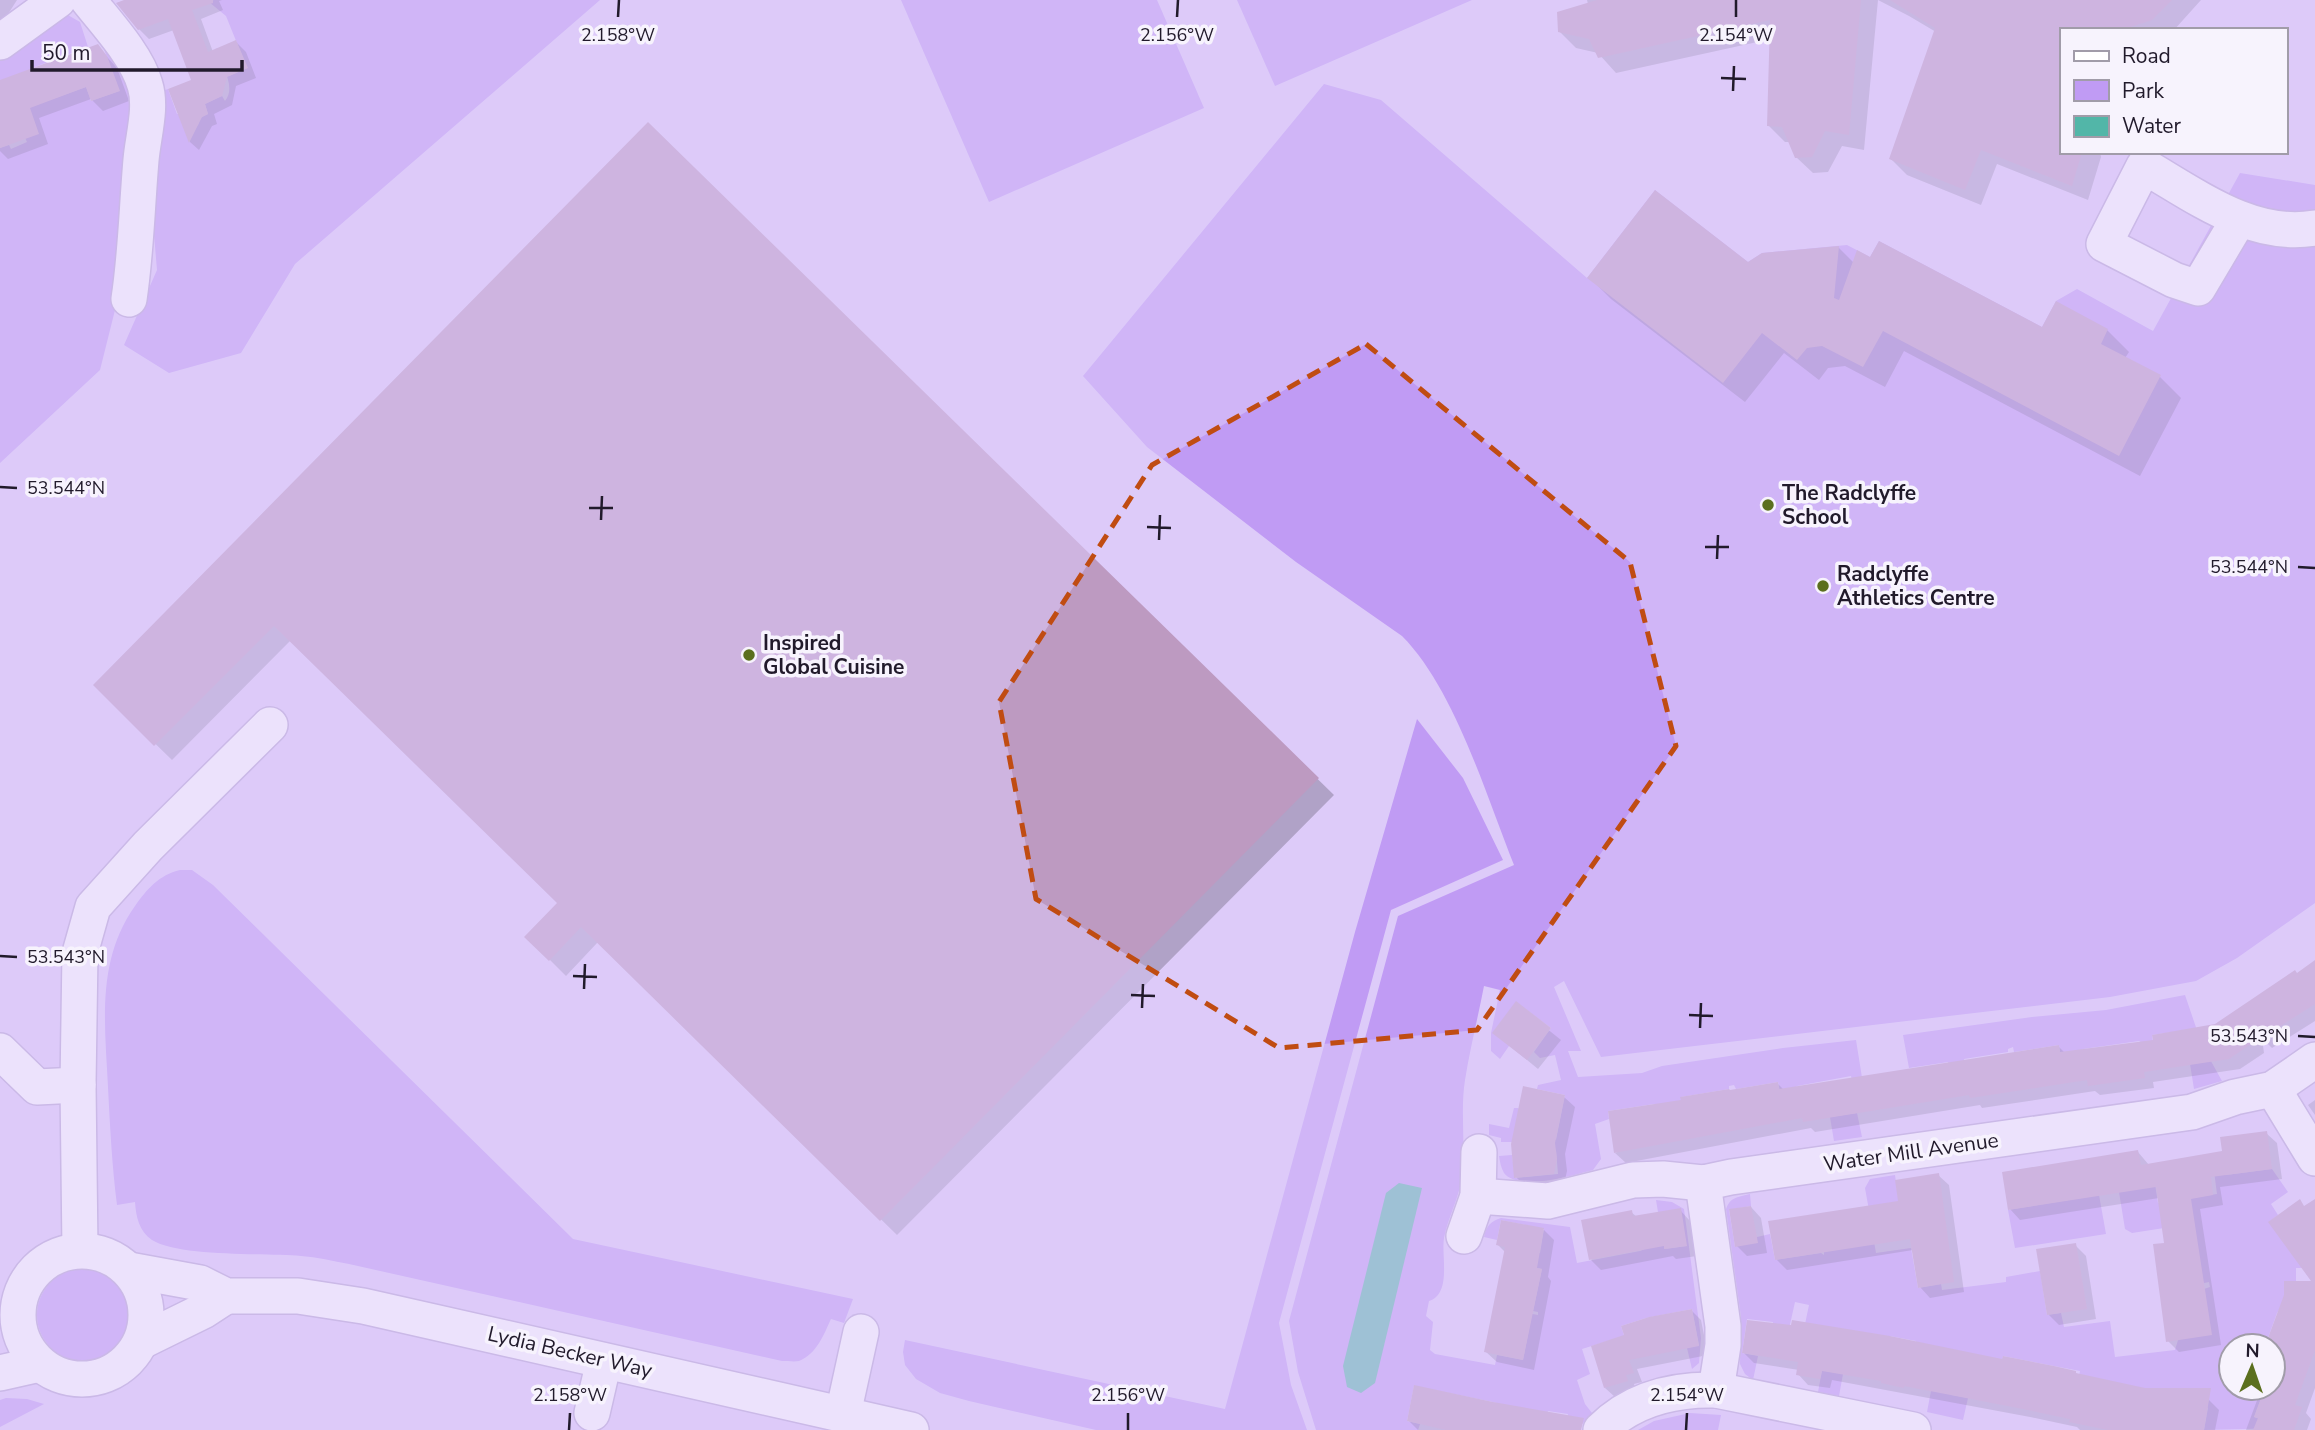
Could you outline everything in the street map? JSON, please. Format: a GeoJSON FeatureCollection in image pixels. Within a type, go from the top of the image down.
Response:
{"type":"FeatureCollection","features":[{"type":"Feature","properties":{"kind":"street"},"geometry":{"type":"LineString","coordinates":[[0,41],[58,0]]}},
{"type":"Feature","properties":{"kind":"street"},"geometry":{"type":"LineString","coordinates":[[89,0],[131,57],[142,76],[148,99],[129,299]]}},
{"type":"Feature","properties":{"kind":"street"},"geometry":{"type":"LineString","coordinates":[[2228,213],[2198,288],[2174,280],[2104,243],[2144,166],[2228,213],[2282,230],[2315,228]]}},
{"type":"Feature","properties":{"kind":"street"},"geometry":{"type":"LineString","coordinates":[[80,1250],[80,953],[93,907],[148,846],[270,725]]}},
{"type":"Feature","properties":{"kind":"street"},"geometry":{"type":"LineString","coordinates":[[0,1051],[37,1087],[78,1085]]}},
{"type":"Feature","properties":{"kind":"street","name":"Water Mill Avenue"},"geometry":{"type":"LineString","coordinates":[[1478,1196],[1548,1201],[1647,1178],[1703,1183],[1728,1177],[2192,1112],[2235,1097],[2273,1089],[2315,1060]]}},
{"type":"Feature","properties":{"kind":"street"},"geometry":{"type":"LineString","coordinates":[[2273,1089],[2315,1158]]}},
{"type":"Feature","properties":{"kind":"street"},"geometry":{"type":"LineString","coordinates":[[1464,1236],[1478,1196],[1479,1152]]}},
{"type":"Feature","properties":{"kind":"street"},"geometry":{"type":"LineString","coordinates":[[1703,1183],[1723,1326],[1716,1390]]}},
{"type":"Feature","properties":{"kind":"street"},"geometry":{"type":"LineString","coordinates":[[80,1250],[98,1252],[115,1259],[129,1270],[140,1286],[146,1303],[147,1323],[142,1341],[126,1363],[98,1378],[82,1380],[66,1377],[40,1364],[28,1350],[20,1334],[18,1316],[10,1307],[43,1264],[60,1254],[80,1250]]}},
{"type":"Feature","properties":{"kind":"street","name":"Lydia Becker Way"},"geometry":{"type":"LineString","coordinates":[[129,1270],[200,1283],[226,1296],[298,1296],[363,1306],[911,1430]]}},
{"type":"Feature","properties":{"kind":"street"},"geometry":{"type":"LineString","coordinates":[[142,1341],[203,1311],[226,1296]]}},
{"type":"Feature","properties":{"kind":"street"},"geometry":{"type":"LineString","coordinates":[[843,1414],[861,1332]]}},
{"type":"Feature","properties":{"kind":"street"},"geometry":{"type":"LineString","coordinates":[[592,1413],[604,1361]]}},
{"type":"Feature","properties":{"kind":"street"},"geometry":{"type":"LineString","coordinates":[[0,1373],[40,1364]]}},
{"type":"Feature","properties":{"kind":"street"},"geometry":{"type":"LineString","coordinates":[[1601,1430],[1620,1413],[1651,1398],[1698,1389],[1716,1390],[1913,1430]]}},
{"type":"Feature","properties":{"kind":"highlighted area"},"geometry":{"type":"Polygon","coordinates":[[[1366,344],[1630,562],[1676,746],[1477,1030],[1279,1048],[1036,899],[999,702],[1152,465],[1366,344]]]}},
{"type":"Feature","properties":{"kind":"green space"},"geometry":{"type":"Polygon","coordinates":[[[600,0],[295,264],[241,353],[169,373],[124,345],[157,270],[149,175],[159,92],[168,89],[177,114],[188,129],[198,125],[200,118],[208,114],[205,104],[222,96],[225,101],[228,95],[229,82],[215,49],[218,48],[229,76],[247,68],[226,16],[209,2],[600,0]]]}},
{"type":"Feature","properties":{"kind":"green space"},"geometry":{"type":"Polygon","coordinates":[[[901,0],[1157,0],[1204,108],[989,202],[901,0]]]}},
{"type":"Feature","properties":{"kind":"green space"},"geometry":{"type":"Polygon","coordinates":[[[1237,0],[1472,0],[1275,86],[1237,0]]]}},
{"type":"Feature","properties":{"kind":"green space"},"geometry":{"type":"Polygon","coordinates":[[[66,14],[80,22],[88,47],[32,68],[44,102],[86,87],[91,101],[119,91],[104,49],[116,53],[137,87],[121,286],[100,370],[0,463],[0,148],[9,145],[11,149],[27,142],[0,80],[0,53],[66,14]]]}},
{"type":"Feature","properties":{"kind":"green space","name":"Radclyffe Athletics Centre"},"geometry":{"type":"Polygon","coordinates":[[[1324,84],[1381,100],[1587,278],[1655,190],[1748,262],[1762,253],[1847,245],[1870,257],[1879,241],[2042,327],[2056,301],[2077,289],[2153,331],[2240,173],[2315,185],[2315,903],[2237,958],[2196,981],[2110,997],[1601,1057],[1564,981],[1554,987],[1581,1051],[1568,1051],[1578,1077],[1642,1073],[1662,1066],[1856,1040],[1864,1090],[1854,1091],[1851,1076],[1797,1086],[1782,1101],[1778,1082],[1736,1089],[1734,1085],[1729,1086],[1729,1089],[1681,1097],[1683,1114],[1654,1104],[1608,1111],[1609,1119],[1595,1124],[1601,1159],[1593,1170],[1533,1182],[1511,1179],[1504,1173],[1499,1156],[1512,1155],[1515,1178],[1558,1174],[1556,1150],[1543,1142],[1501,1142],[1501,1138],[1489,1135],[1489,1124],[1509,1128],[1514,1108],[1518,1108],[1556,1140],[1565,1095],[1537,1089],[1538,1085],[1561,1080],[1555,1055],[1540,1058],[1534,1052],[1551,1028],[1516,1002],[1509,1046],[1500,1059],[1491,1051],[1491,1033],[1500,990],[1484,986],[1465,1080],[1461,1184],[1444,1238],[1441,1291],[1429,1301],[1426,1316],[1433,1322],[1430,1350],[1435,1354],[1495,1365],[1497,1355],[1523,1360],[1532,1314],[1538,1315],[1538,1312],[1533,1311],[1542,1269],[1523,1265],[1526,1251],[1540,1253],[1544,1229],[1501,1220],[1497,1240],[1484,1237],[1494,1221],[1501,1218],[1570,1227],[1577,1263],[1640,1251],[1663,1241],[1665,1249],[1687,1246],[1658,1212],[1656,1200],[1672,1202],[1684,1209],[1701,1338],[1699,1363],[1692,1369],[1687,1348],[1699,1345],[1692,1309],[1621,1326],[1630,1354],[1621,1337],[1582,1349],[1590,1374],[1577,1380],[1585,1404],[1592,1413],[1577,1430],[1565,1430],[1568,1414],[1548,1411],[1545,1421],[1493,1402],[1414,1386],[1407,1421],[1420,1424],[1418,1430],[1316,1430],[1298,1372],[1289,1321],[1398,916],[1514,865],[1453,713],[1421,658],[1402,636],[1296,562],[1147,447],[1083,376],[1324,84]]]}},
{"type":"Feature","properties":{"kind":"green space"},"geometry":{"type":"Polygon","coordinates":[[[1417,719],[1463,778],[1503,860],[1391,910],[1279,1323],[1291,1385],[1307,1430],[1096,1430],[940,1393],[916,1379],[905,1365],[905,1340],[1225,1409],[1355,932],[1417,719]]]}},
{"type":"Feature","properties":{"kind":"green space"},"geometry":{"type":"Polygon","coordinates":[[[180,870],[192,870],[213,885],[573,1239],[853,1299],[844,1323],[831,1319],[811,1354],[799,1361],[782,1361],[325,1259],[202,1252],[152,1240],[139,1223],[135,1202],[117,1205],[111,1146],[106,993],[114,949],[135,906],[154,884],[166,875],[180,870]]]}},
{"type":"Feature","properties":{"kind":"green space"},"geometry":{"type":"Polygon","coordinates":[[[2185,995],[2202,1045],[2222,1081],[2194,1089],[2190,1064],[2173,1032],[2152,1035],[2154,1049],[2139,1041],[2083,1049],[2062,1064],[2059,1045],[2014,1052],[2013,1047],[2008,1049],[2008,1052],[1964,1059],[1966,1071],[1950,1073],[1948,1062],[1909,1068],[1903,1035],[2106,1010],[2185,995]]]}},
{"type":"Feature","properties":{"kind":"green space"},"geometry":{"type":"Polygon","coordinates":[[[1857,1113],[1862,1137],[1834,1141],[1830,1117],[1857,1113]]]}},
{"type":"Feature","properties":{"kind":"green space"},"geometry":{"type":"Polygon","coordinates":[[[2272,1169],[2288,1192],[2271,1204],[2278,1215],[2269,1222],[2315,1268],[2296,1268],[2296,1281],[2284,1281],[2284,1302],[2270,1332],[2217,1332],[2217,1402],[2260,1402],[2254,1417],[2283,1428],[2204,1430],[2208,1408],[2078,1381],[2080,1371],[2003,1356],[2001,1365],[1952,1395],[1968,1398],[1963,1420],[1927,1412],[1931,1391],[1915,1352],[1916,1341],[1890,1336],[1843,1374],[1839,1396],[1818,1392],[1828,1339],[1804,1329],[1809,1305],[1795,1302],[1789,1329],[1772,1331],[1773,1322],[1747,1319],[1742,1353],[1758,1356],[1753,1380],[1745,1374],[1740,1364],[1741,1317],[1726,1209],[1732,1200],[1738,1197],[1750,1194],[1751,1206],[1729,1210],[1735,1247],[1770,1234],[1775,1260],[1821,1253],[1824,1255],[1824,1252],[1870,1216],[1865,1188],[1870,1179],[1895,1175],[1902,1225],[1872,1230],[1876,1253],[1911,1248],[1918,1288],[1941,1284],[1942,1290],[2006,1282],[2006,1277],[2040,1271],[2047,1315],[2061,1313],[2064,1327],[2110,1321],[2115,1357],[2175,1350],[2204,1289],[2210,1287],[2209,1282],[2204,1283],[2164,1228],[2132,1233],[2125,1229],[2119,1192],[2154,1178],[2158,1203],[2217,1194],[2214,1171],[2226,1175],[2272,1169]]]}},
{"type":"Feature","properties":{"kind":"green space"},"geometry":{"type":"Polygon","coordinates":[[[2099,1195],[2106,1234],[2015,1248],[2008,1210],[2099,1195]]]}},
{"type":"Feature","properties":{"kind":"green space"},"geometry":{"type":"Polygon","coordinates":[[[83,1269],[100,1273],[115,1283],[125,1298],[129,1315],[125,1332],[115,1347],[100,1357],[83,1361],[66,1357],[51,1347],[41,1332],[37,1315],[41,1298],[51,1283],[66,1273],[83,1269]]]}},
{"type":"Feature","properties":{"kind":"green space"},"geometry":{"type":"Polygon","coordinates":[[[27,1399],[44,1404],[0,1427],[0,1400],[27,1399]]]}},
{"type":"Feature","properties":{"kind":"green space"},"geometry":{"type":"Polygon","coordinates":[[[1690,1413],[1721,1415],[1718,1430],[1638,1430],[1654,1421],[1690,1413]]]}},
{"type":"Feature","properties":{"kind":"water"},"geometry":{"type":"Polygon","coordinates":[[[1399,1183],[1422,1188],[1375,1383],[1361,1393],[1347,1387],[1343,1366],[1386,1193],[1399,1183]]]}},
{"type":"Feature","properties":{"kind":"building"},"geometry":{"type":"Polygon","coordinates":[[[124,0],[213,0],[213,3],[192,10],[208,52],[236,40],[248,68],[227,77],[222,96],[205,104],[208,114],[202,117],[189,143],[168,89],[191,80],[168,19],[138,30],[116,3],[124,0]]]}},
{"type":"Feature","properties":{"kind":"building"},"geometry":{"type":"Polygon","coordinates":[[[1597,0],[1861,0],[1849,135],[1825,131],[1812,157],[1795,158],[1782,127],[1767,126],[1770,20],[1598,58],[1589,39],[1558,32],[1557,12],[1597,0]]]}},
{"type":"Feature","properties":{"kind":"building"},"geometry":{"type":"Polygon","coordinates":[[[1890,0],[2172,0],[2152,20],[2127,28],[2060,28],[2060,154],[2081,154],[2072,186],[1981,150],[1965,190],[1889,159],[1935,28],[1890,0]]]}},
{"type":"Feature","properties":{"kind":"building"},"geometry":{"type":"Polygon","coordinates":[[[98,44],[107,56],[120,91],[91,101],[86,87],[30,108],[39,134],[0,148],[0,80],[98,44]]]}},
{"type":"Feature","properties":{"kind":"building","name":"Inspired Global Cuisine"},"geometry":{"type":"Polygon","coordinates":[[[648,122],[1319,778],[880,1221],[581,927],[549,961],[524,937],[557,903],[274,626],[154,746],[93,685],[648,122]]]}},
{"type":"Feature","properties":{"kind":"building"},"geometry":{"type":"Polygon","coordinates":[[[1655,190],[1748,262],[1762,253],[1839,246],[1834,298],[1839,300],[1857,250],[1870,257],[1879,241],[2042,327],[2056,301],[2108,329],[2101,344],[2161,375],[2119,456],[1883,331],[1863,367],[1822,346],[1807,348],[1797,360],[1762,333],[1723,383],[1587,278],[1655,190]]]}},
{"type":"Feature","properties":{"kind":"building"},"geometry":{"type":"Polygon","coordinates":[[[2315,960],[2315,1004],[2260,1039],[2252,1027],[2254,1042],[2229,1059],[2144,1072],[2145,1078],[2088,1086],[2087,1080],[1970,1098],[1969,1095],[1803,1122],[1802,1118],[1614,1153],[1608,1111],[1681,1100],[1680,1097],[1729,1089],[1778,1082],[1779,1089],[2059,1045],[2060,1052],[2153,1040],[2152,1035],[2215,1024],[2295,970],[2297,973],[2315,960]]]}},
{"type":"Feature","properties":{"kind":"building"},"geometry":{"type":"Polygon","coordinates":[[[1516,1001],[1551,1028],[1527,1060],[1492,1033],[1516,1001]]]}},
{"type":"Feature","properties":{"kind":"building"},"geometry":{"type":"Polygon","coordinates":[[[1523,1086],[1565,1095],[1555,1143],[1557,1159],[1554,1174],[1514,1178],[1511,1144],[1523,1086]]]}},
{"type":"Feature","properties":{"kind":"building"},"geometry":{"type":"Polygon","coordinates":[[[2267,1131],[2272,1169],[2211,1177],[2213,1195],[2191,1199],[2212,1335],[2166,1342],[2153,1244],[2164,1243],[2156,1187],[2008,1210],[2002,1172],[2138,1150],[2141,1165],[2222,1151],[2220,1137],[2267,1131]]]}},
{"type":"Feature","properties":{"kind":"building"},"geometry":{"type":"Polygon","coordinates":[[[1939,1173],[1954,1282],[1918,1288],[1910,1239],[1775,1260],[1768,1221],[1898,1201],[1895,1180],[1939,1173]]]}},
{"type":"Feature","properties":{"kind":"building"},"geometry":{"type":"Polygon","coordinates":[[[2300,1199],[2304,1206],[2315,1199],[2315,1350],[2295,1405],[2302,1407],[2294,1430],[2253,1430],[2258,1418],[2254,1417],[2260,1402],[2287,1402],[2287,1332],[2270,1332],[2284,1295],[2284,1281],[2311,1281],[2268,1222],[2300,1199]]]}},
{"type":"Feature","properties":{"kind":"building"},"geometry":{"type":"Polygon","coordinates":[[[1751,1206],[1758,1243],[1735,1247],[1729,1209],[1751,1206]]]}},
{"type":"Feature","properties":{"kind":"building"},"geometry":{"type":"Polygon","coordinates":[[[1681,1208],[1687,1246],[1664,1249],[1664,1246],[1589,1260],[1581,1220],[1632,1210],[1633,1216],[1681,1208]]]}},
{"type":"Feature","properties":{"kind":"building"},"geometry":{"type":"Polygon","coordinates":[[[1501,1220],[1544,1228],[1537,1268],[1542,1269],[1523,1360],[1484,1352],[1505,1247],[1496,1245],[1501,1220]]]}},
{"type":"Feature","properties":{"kind":"building"},"geometry":{"type":"Polygon","coordinates":[[[2076,1243],[2087,1309],[2047,1315],[2036,1249],[2076,1243]]]}},
{"type":"Feature","properties":{"kind":"building"},"geometry":{"type":"Polygon","coordinates":[[[1692,1309],[1699,1346],[1629,1360],[1634,1373],[1626,1375],[1628,1381],[1604,1388],[1591,1346],[1624,1335],[1621,1326],[1649,1317],[1692,1309]]]}},
{"type":"Feature","properties":{"kind":"building"},"geometry":{"type":"Polygon","coordinates":[[[1747,1320],[1791,1325],[1792,1320],[1890,1336],[2002,1359],[2003,1356],[2054,1366],[2145,1388],[2211,1388],[2204,1430],[2108,1430],[2069,1422],[2070,1419],[1904,1388],[1881,1381],[1822,1371],[1820,1379],[1796,1375],[1798,1362],[1742,1353],[1747,1320]]]}},
{"type":"Feature","properties":{"kind":"building"},"geometry":{"type":"Polygon","coordinates":[[[1414,1385],[1584,1418],[1581,1430],[1446,1430],[1407,1421],[1414,1385]]]}},
{"type":"Feature","properties":{"kind":"place","name":"The Radclyffe School"},"geometry":{"type":"Point","coordinates":[1768,505]}},
{"type":"Feature","properties":{"kind":"place","name":"Radclyffe Athletics Centre"},"geometry":{"type":"Point","coordinates":[1823,586]}},
{"type":"Feature","properties":{"kind":"place","name":"Inspired Global Cuisine"},"geometry":{"type":"Point","coordinates":[749,655]}}]}
